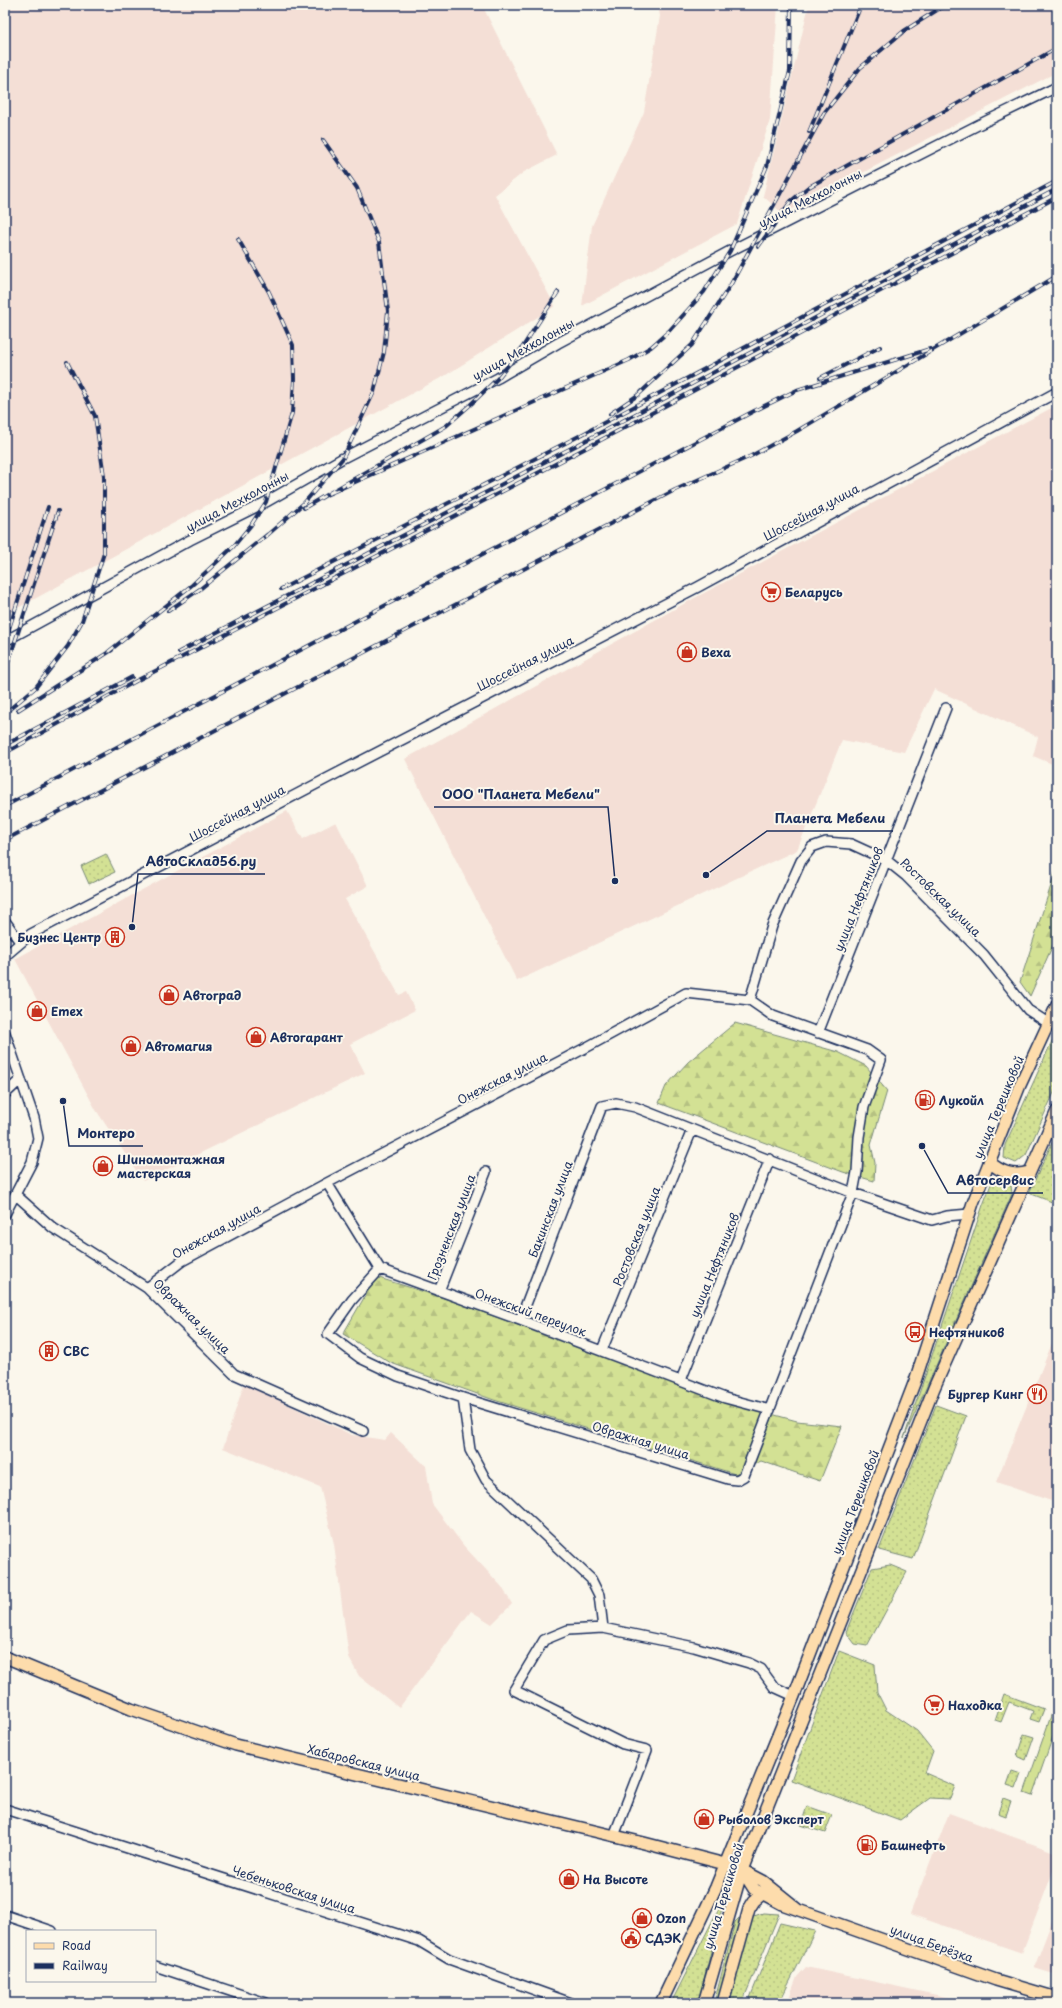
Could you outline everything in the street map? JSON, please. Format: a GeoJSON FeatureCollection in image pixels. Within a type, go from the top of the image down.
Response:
{"type":"FeatureCollection","features":[{"type":"Feature","properties":{"kind":"main road","name":"улица Терешковой"},"geometry":{"type":"LineString","coordinates":[[661,2003],[725,1864],[794,1696],[915,1381],[969,1214],[989,1162],[1057,1005]]}},
{"type":"Feature","properties":{"kind":"main road","name":"улица Терешковой"},"geometry":{"type":"LineString","coordinates":[[704,2003],[742,1870],[934,1388],[1029,1172],[1056,1115]]}},
{"type":"Feature","properties":{"kind":"main road"},"geometry":{"type":"LineString","coordinates":[[989,1162],[1007,1173],[1020,1175],[1029,1172]]}},
{"type":"Feature","properties":{"kind":"main road","name":"Хабаровская улица"},"geometry":{"type":"LineString","coordinates":[[5,1657],[131,1709],[236,1745],[725,1864]]}},
{"type":"Feature","properties":{"kind":"main road","name":"улица Берёзка"},"geometry":{"type":"LineString","coordinates":[[725,1864],[742,1870],[763,1881],[799,1910]]}},
{"type":"Feature","properties":{"kind":"main road","name":"улица Берёзка"},"geometry":{"type":"LineString","coordinates":[[742,1870],[748,1881],[762,1894],[799,1910],[996,1980],[1057,1998]]}},
{"type":"Feature","properties":{"kind":"main road"},"geometry":{"type":"LineString","coordinates":[[723,2003],[750,1909],[754,1901],[762,1894]]}},
{"type":"Feature","properties":{"kind":"street","name":"улица Мехколонны"},"geometry":{"type":"LineString","coordinates":[[5,641],[190,540],[266,502],[343,458],[498,378],[558,343],[723,255],[978,125],[1057,87]]}},
{"type":"Feature","properties":{"kind":"street","name":"Шоссейная улица"},"geometry":{"type":"LineString","coordinates":[[5,956],[31,934],[326,779],[698,587],[1057,392]]}},
{"type":"Feature","properties":{"kind":"street","name":"улица Нефтяников"},"geometry":{"type":"LineString","coordinates":[[818,1033],[946,708]]}},
{"type":"Feature","properties":{"kind":"street","name":"Ростовская улица"},"geometry":{"type":"LineString","coordinates":[[750,1000],[772,926],[801,861],[812,847],[826,842],[851,844],[886,860],[906,876],[984,955],[1028,1010],[1048,1023]]}},
{"type":"Feature","properties":{"kind":"street"},"geometry":{"type":"LineString","coordinates":[[5,921],[20,942]]}},
{"type":"Feature","properties":{"kind":"street","name":"Онежская улица"},"geometry":{"type":"LineString","coordinates":[[147,1288],[182,1262],[327,1183],[589,1046],[686,993],[750,1000],[773,1016],[868,1050],[881,1060]]}},
{"type":"Feature","properties":{"kind":"street"},"geometry":{"type":"LineString","coordinates":[[5,1033],[34,1118],[38,1138],[32,1162],[5,1214]]}},
{"type":"Feature","properties":{"kind":"street","name":"Овражная улица"},"geometry":{"type":"LineString","coordinates":[[380,1269],[352,1300],[328,1334],[360,1358],[398,1376],[463,1398],[728,1479],[737,1480],[744,1476],[854,1193],[859,1137],[864,1107],[881,1060]]}},
{"type":"Feature","properties":{"kind":"street"},"geometry":{"type":"LineString","coordinates":[[5,1094],[21,1079]]}},
{"type":"Feature","properties":{"kind":"street","name":"Бакинская улица"},"geometry":{"type":"LineString","coordinates":[[520,1320],[602,1106],[616,1103],[635,1107],[692,1130]]}},
{"type":"Feature","properties":{"kind":"street"},"geometry":{"type":"LineString","coordinates":[[692,1130],[770,1159],[854,1193],[932,1220],[947,1216],[969,1214]]}},
{"type":"Feature","properties":{"kind":"street","name":"Ростовская улица"},"geometry":{"type":"LineString","coordinates":[[602,1350],[692,1130]]}},
{"type":"Feature","properties":{"kind":"street","name":"улица Нефтяников"},"geometry":{"type":"LineString","coordinates":[[681,1380],[770,1159]]}},
{"type":"Feature","properties":{"kind":"street","name":"Грозненская улица"},"geometry":{"type":"LineString","coordinates":[[439,1291],[486,1172]]}},
{"type":"Feature","properties":{"kind":"street"},"geometry":{"type":"LineString","coordinates":[[327,1183],[380,1269]]}},
{"type":"Feature","properties":{"kind":"street","name":"Овражная улица"},"geometry":{"type":"LineString","coordinates":[[16,1195],[53,1228],[147,1288],[234,1374],[363,1431]]}},
{"type":"Feature","properties":{"kind":"street","name":"Онежский переулок"},"geometry":{"type":"LineString","coordinates":[[380,1269],[602,1350],[725,1398],[770,1410]]}},
{"type":"Feature","properties":{"kind":"street"},"geometry":{"type":"LineString","coordinates":[[463,1398],[470,1450],[486,1480],[591,1579],[598,1595],[603,1628]]}},
{"type":"Feature","properties":{"kind":"street"},"geometry":{"type":"LineString","coordinates":[[614,1836],[647,1750],[623,1744],[514,1690],[544,1640],[568,1630],[603,1628],[694,1648],[749,1663],[760,1669],[774,1687],[794,1696]]}},
{"type":"Feature","properties":{"kind":"street","name":"Чебеньковская улица"},"geometry":{"type":"LineString","coordinates":[[5,1809],[418,1941],[448,1959],[571,2003]]}},
{"type":"Feature","properties":{"kind":"street"},"geometry":{"type":"LineString","coordinates":[[5,1915],[49,1930]]}},
{"type":"Feature","properties":{"kind":"street"},"geometry":{"type":"LineString","coordinates":[[156,1966],[266,2003]]}},
{"type":"Feature","properties":{"kind":"shaded area"},"geometry":{"type":"Polygon","coordinates":[[[5,5],[482,5],[557,155],[524,172],[495,195],[555,306],[446,375],[5,615],[5,5]]]}},
{"type":"Feature","properties":{"kind":"shaded area"},"geometry":{"type":"Polygon","coordinates":[[[658,5],[778,5],[770,120],[737,224],[582,306],[592,226],[644,112],[660,16],[658,5]]]}},
{"type":"Feature","properties":{"kind":"shaded area"},"geometry":{"type":"Polygon","coordinates":[[[809,5],[1057,5],[1057,72],[783,214],[763,196],[809,5]]]}},
{"type":"Feature","properties":{"kind":"shaded area"},"geometry":{"type":"Polygon","coordinates":[[[1057,405],[1057,766],[1033,756],[1038,737],[934,689],[904,752],[842,740],[797,850],[517,981],[405,759],[689,601],[1057,405]]]}},
{"type":"Feature","properties":{"kind":"shaded area"},"geometry":{"type":"Polygon","coordinates":[[[287,811],[303,839],[336,822],[368,886],[345,899],[399,995],[406,992],[415,1010],[350,1044],[365,1073],[143,1181],[96,1110],[15,959],[287,811]]]}},
{"type":"Feature","properties":{"kind":"shaded area"},"geometry":{"type":"Polygon","coordinates":[[[1057,1331],[1057,1503],[996,1482],[1057,1331]]]}},
{"type":"Feature","properties":{"kind":"shaded area"},"geometry":{"type":"Polygon","coordinates":[[[244,1384],[352,1435],[385,1440],[391,1433],[426,1466],[432,1504],[464,1546],[502,1587],[512,1604],[492,1624],[471,1611],[399,1708],[359,1676],[349,1658],[334,1544],[320,1487],[223,1448],[244,1384]]]}},
{"type":"Feature","properties":{"kind":"shaded area"},"geometry":{"type":"Polygon","coordinates":[[[949,1813],[1057,1853],[1057,1861],[1022,1953],[910,1914],[949,1813]]]}},
{"type":"Feature","properties":{"kind":"shaded area"},"geometry":{"type":"Polygon","coordinates":[[[1057,1908],[1057,1975],[1034,1968],[1057,1908]]]}},
{"type":"Feature","properties":{"kind":"shaded area"},"geometry":{"type":"Polygon","coordinates":[[[806,1967],[974,2003],[787,2003],[797,1977],[806,1967]]]}},
{"type":"Feature","properties":{"kind":"green space"},"geometry":{"type":"Polygon","coordinates":[[[106,854],[115,872],[89,884],[81,866],[106,854]]]}},
{"type":"Feature","properties":{"kind":"green space"},"geometry":{"type":"Polygon","coordinates":[[[1056,870],[1057,936],[1030,996],[1020,982],[1056,870]]]}},
{"type":"Feature","properties":{"kind":"green space"},"geometry":{"type":"Polygon","coordinates":[[[735,1023],[838,1052],[866,1066],[887,1091],[871,1145],[875,1163],[874,1181],[843,1172],[659,1103],[666,1086],[688,1062],[735,1023]]]}},
{"type":"Feature","properties":{"kind":"green space"},"geometry":{"type":"Polygon","coordinates":[[[1057,1030],[1057,1086],[1026,1155],[1016,1163],[1004,1158],[1005,1145],[1057,1030]]]}},
{"type":"Feature","properties":{"kind":"green space"},"geometry":{"type":"Polygon","coordinates":[[[1057,1132],[1057,1204],[1029,1193],[1057,1132]]]}},
{"type":"Feature","properties":{"kind":"green space"},"geometry":{"type":"Polygon","coordinates":[[[998,1180],[1005,1181],[1011,1185],[1012,1194],[904,1438],[983,1205],[991,1184],[998,1180]]]}},
{"type":"Feature","properties":{"kind":"green space"},"geometry":{"type":"Polygon","coordinates":[[[376,1277],[444,1298],[738,1405],[797,1421],[842,1426],[820,1481],[761,1461],[735,1474],[494,1400],[391,1363],[343,1334],[376,1277]]]}},
{"type":"Feature","properties":{"kind":"green space"},"geometry":{"type":"Polygon","coordinates":[[[936,1405],[966,1416],[913,1559],[879,1550],[936,1405]]]}},
{"type":"Feature","properties":{"kind":"green space"},"geometry":{"type":"Polygon","coordinates":[[[890,1565],[907,1572],[867,1646],[855,1644],[846,1632],[872,1568],[890,1565]]]}},
{"type":"Feature","properties":{"kind":"green space"},"geometry":{"type":"Polygon","coordinates":[[[839,1651],[875,1665],[877,1692],[886,1710],[917,1731],[933,1751],[925,1773],[955,1786],[950,1799],[930,1798],[900,1820],[791,1780],[839,1651]]]}},
{"type":"Feature","properties":{"kind":"green space"},"geometry":{"type":"Polygon","coordinates":[[[1004,1694],[1044,1709],[1039,1722],[1030,1719],[1033,1711],[1009,1702],[1001,1722],[995,1720],[1004,1694]]]}},
{"type":"Feature","properties":{"kind":"green space"},"geometry":{"type":"Polygon","coordinates":[[[1053,1710],[1057,1712],[1057,1725],[1032,1796],[1024,1793],[1053,1710]]]}},
{"type":"Feature","properties":{"kind":"green space"},"geometry":{"type":"Polygon","coordinates":[[[1024,1734],[1034,1737],[1026,1760],[1017,1756],[1024,1734]]]}},
{"type":"Feature","properties":{"kind":"green space"},"geometry":{"type":"Polygon","coordinates":[[[1012,1771],[1021,1774],[1016,1788],[1007,1785],[1012,1771]]]}},
{"type":"Feature","properties":{"kind":"green space"},"geometry":{"type":"Polygon","coordinates":[[[1003,1798],[1011,1801],[1006,1816],[998,1813],[1003,1798]]]}},
{"type":"Feature","properties":{"kind":"green space"},"geometry":{"type":"Polygon","coordinates":[[[807,1806],[832,1815],[825,1833],[801,1825],[807,1806]]]}},
{"type":"Feature","properties":{"kind":"green space"},"geometry":{"type":"Polygon","coordinates":[[[725,1896],[698,2003],[671,2003],[725,1896]]]}},
{"type":"Feature","properties":{"kind":"green space"},"geometry":{"type":"Polygon","coordinates":[[[763,1913],[779,1914],[742,2003],[729,2003],[748,1928],[754,1916],[763,1913]]]}},
{"type":"Feature","properties":{"kind":"green space"},"geometry":{"type":"Polygon","coordinates":[[[739,1918],[719,2003],[714,2003],[735,1922],[739,1918]]]}},
{"type":"Feature","properties":{"kind":"green space"},"geometry":{"type":"Polygon","coordinates":[[[780,1923],[815,1931],[779,2003],[748,2003],[780,1923]]]}},
{"type":"Feature","properties":{"kind":"railway"},"geometry":{"type":"LineString","coordinates":[[558,292],[522,348],[498,378],[470,405],[446,426],[326,495],[629,360],[651,347],[669,331],[704,292],[730,251],[767,166],[790,71],[791,5]]}},
{"type":"Feature","properties":{"kind":"railway"},"geometry":{"type":"LineString","coordinates":[[809,132],[861,5]]}},
{"type":"Feature","properties":{"kind":"railway"},"geometry":{"type":"LineString","coordinates":[[610,414],[638,395],[692,345],[731,284],[824,113],[860,68],[904,31],[945,5]]}},
{"type":"Feature","properties":{"kind":"railway"},"geometry":{"type":"LineString","coordinates":[[758,247],[791,201],[807,188],[1057,48]]}},
{"type":"Feature","properties":{"kind":"railway"},"geometry":{"type":"LineString","coordinates":[[265,537],[304,503],[343,458],[374,392],[384,352],[388,311],[379,242],[357,188],[323,140]]}},
{"type":"Feature","properties":{"kind":"railway"},"geometry":{"type":"LineString","coordinates":[[281,589],[579,436],[1057,181]]}},
{"type":"Feature","properties":{"kind":"railway"},"geometry":{"type":"LineString","coordinates":[[179,652],[581,443],[1057,189]]}},
{"type":"Feature","properties":{"kind":"railway"},"geometry":{"type":"LineString","coordinates":[[5,753],[136,681],[584,449],[1057,197]]}},
{"type":"Feature","properties":{"kind":"railway"},"geometry":{"type":"LineString","coordinates":[[108,652],[192,585],[233,547],[251,525],[266,502],[292,413],[294,379],[293,345],[269,292],[238,239]]}},
{"type":"Feature","properties":{"kind":"railway"},"geometry":{"type":"LineString","coordinates":[[5,840],[675,490],[751,456],[797,431],[1057,276]]}},
{"type":"Feature","properties":{"kind":"railway"},"geometry":{"type":"LineString","coordinates":[[820,378],[880,347]]}},
{"type":"Feature","properties":{"kind":"railway"},"geometry":{"type":"LineString","coordinates":[[5,806],[754,411],[797,390],[930,349]]}},
{"type":"Feature","properties":{"kind":"railway"},"geometry":{"type":"LineString","coordinates":[[5,713],[36,687],[68,646],[82,621],[104,553],[104,476],[95,416],[67,362]]}},
{"type":"Feature","properties":{"kind":"railway"},"geometry":{"type":"LineString","coordinates":[[304,508],[326,495]]}},
{"type":"Feature","properties":{"kind":"railway"},"geometry":{"type":"LineString","coordinates":[[5,641],[48,507]]}},
{"type":"Feature","properties":{"kind":"railway"},"geometry":{"type":"LineString","coordinates":[[5,672],[58,511]]}},
{"type":"Feature","properties":{"kind":"railway"},"geometry":{"type":"LineString","coordinates":[[168,611],[200,589],[268,534]]}},
{"type":"Feature","properties":{"kind":"railway"},"geometry":{"type":"LineString","coordinates":[[18,710],[112,650]]}},
{"type":"Feature","properties":{"kind":"railway"},"geometry":{"type":"LineString","coordinates":[[5,745],[132,677]]}},
{"type":"Feature","properties":{"kind":"place","name":"Беларусь"},"geometry":{"type":"Point","coordinates":[771,592]}},
{"type":"Feature","properties":{"kind":"place","name":"Веха"},"geometry":{"type":"Point","coordinates":[687,652]}},
{"type":"Feature","properties":{"kind":"place","name":"Планета Мебели"},"geometry":{"type":"Point","coordinates":[706,875]}},
{"type":"Feature","properties":{"kind":"place","name":"ООО \"Планета Мебели\""},"geometry":{"type":"Point","coordinates":[615,881]}},
{"type":"Feature","properties":{"kind":"place","name":"АвтоСклад56.ру"},"geometry":{"type":"Point","coordinates":[132,927]}},
{"type":"Feature","properties":{"kind":"place","name":"Бизнес Центр"},"geometry":{"type":"Point","coordinates":[115,937]}},
{"type":"Feature","properties":{"kind":"place","name":"Автоград"},"geometry":{"type":"Point","coordinates":[169,995]}},
{"type":"Feature","properties":{"kind":"place","name":"Emex"},"geometry":{"type":"Point","coordinates":[37,1011]}},
{"type":"Feature","properties":{"kind":"place","name":"Автогарант"},"geometry":{"type":"Point","coordinates":[256,1037]}},
{"type":"Feature","properties":{"kind":"place","name":"Автомагия"},"geometry":{"type":"Point","coordinates":[131,1046]}},
{"type":"Feature","properties":{"kind":"place","name":"Лукойл"},"geometry":{"type":"Point","coordinates":[925,1100]}},
{"type":"Feature","properties":{"kind":"place","name":"Монтеро"},"geometry":{"type":"Point","coordinates":[63,1101]}},
{"type":"Feature","properties":{"kind":"place","name":"Автосервис"},"geometry":{"type":"Point","coordinates":[922,1146]}},
{"type":"Feature","properties":{"kind":"place","name":"Шиномонтажная мастерская"},"geometry":{"type":"Point","coordinates":[103,1166]}},
{"type":"Feature","properties":{"kind":"place","name":"Нефтяников"},"geometry":{"type":"Point","coordinates":[915,1332]}},
{"type":"Feature","properties":{"kind":"place","name":"СВС"},"geometry":{"type":"Point","coordinates":[49,1351]}},
{"type":"Feature","properties":{"kind":"place","name":"Бургер Кинг"},"geometry":{"type":"Point","coordinates":[1037,1394]}},
{"type":"Feature","properties":{"kind":"place","name":"Находка"},"geometry":{"type":"Point","coordinates":[934,1705]}},
{"type":"Feature","properties":{"kind":"place","name":"Рыболов Эксперт"},"geometry":{"type":"Point","coordinates":[704,1819]}},
{"type":"Feature","properties":{"kind":"place","name":"Башнефть"},"geometry":{"type":"Point","coordinates":[867,1845]}},
{"type":"Feature","properties":{"kind":"place","name":"На Высоте"},"geometry":{"type":"Point","coordinates":[569,1879]}},
{"type":"Feature","properties":{"kind":"place","name":"Ozon"},"geometry":{"type":"Point","coordinates":[642,1918]}},
{"type":"Feature","properties":{"kind":"place","name":"СДЭК"},"geometry":{"type":"Point","coordinates":[631,1938]}}]}
